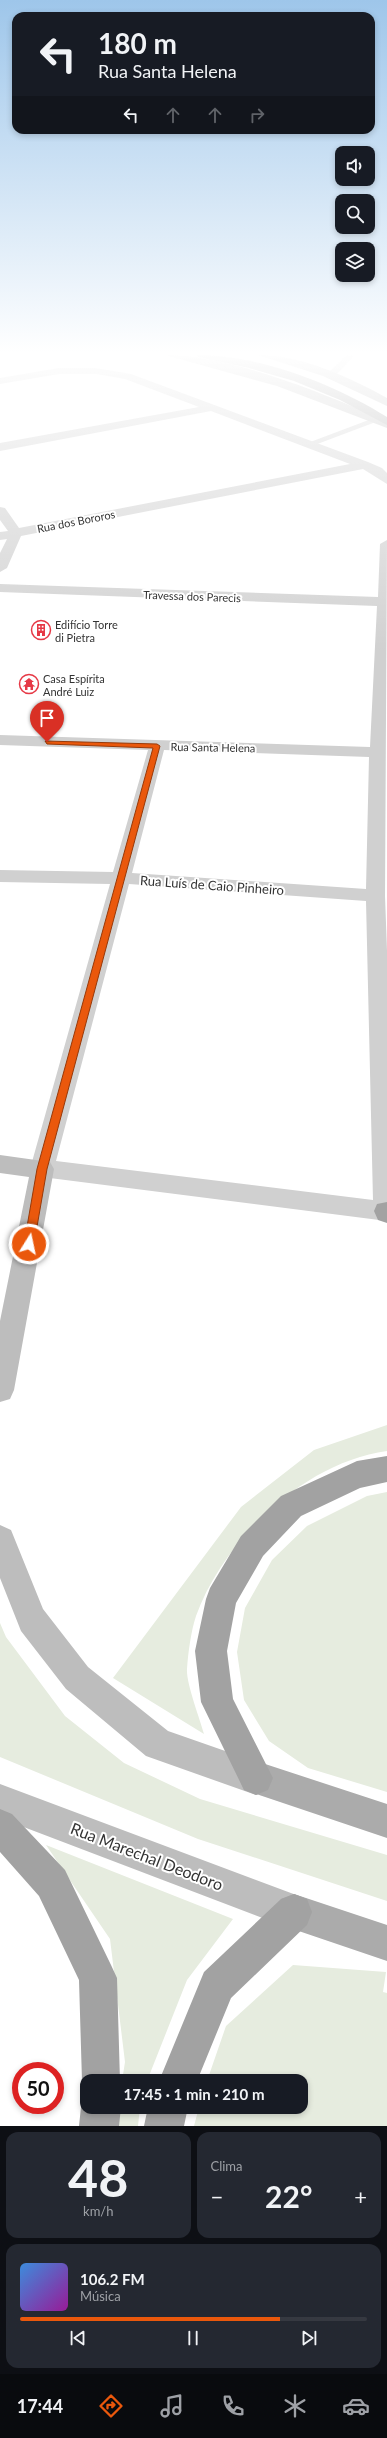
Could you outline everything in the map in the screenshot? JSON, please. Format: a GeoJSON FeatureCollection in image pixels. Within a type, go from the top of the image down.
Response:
{"type":"FeatureCollection","features":[{"type":"Feature","properties":{"kind":"highway"},"geometry":{"type":"LineString","coordinates":[[256,1778],[218,1702],[211,1651],[221,1599],[252,1546],[291,1506],[357,1475],[387,1469]]}},
{"type":"Feature","properties":{"kind":"highway"},"geometry":{"type":"LineString","coordinates":[[0,1826],[52,1883],[98,1978],[101,2074]]}},
{"type":"Feature","properties":{"kind":"highway"},"geometry":{"type":"LineString","coordinates":[[181,2074],[217,1985],[294,1912]]}},
{"type":"Feature","properties":{"kind":"highway"},"geometry":{"type":"LineString","coordinates":[[99,2126],[100,2114]]}},
{"type":"Feature","properties":{"kind":"highway"},"geometry":{"type":"LineString","coordinates":[[164,2126],[167,2114]]}},
{"type":"Feature","properties":{"kind":"main road"},"geometry":{"type":"LineString","coordinates":[[0,1164],[42,1169],[0,1390]]}},
{"type":"Feature","properties":{"kind":"main road"},"geometry":{"type":"LineString","coordinates":[[0,1540],[32,1620],[77,1678],[158,1744],[387,1821]]}},
{"type":"Feature","properties":{"kind":"main road","name":"Rua Marechal Deodoro"},"geometry":{"type":"LineString","coordinates":[[0,1801],[294,1912]]}},
{"type":"Feature","properties":{"kind":"main road"},"geometry":{"type":"LineString","coordinates":[[294,1912],[387,1943]]}},
{"type":"Feature","properties":{"kind":"street"},"geometry":{"type":"LineString","coordinates":[[336,454],[378,471],[387,480]]}},
{"type":"Feature","properties":{"kind":"street","name":"Rua dos Bororos"},"geometry":{"type":"LineString","coordinates":[[0,536],[364,465]]}},
{"type":"Feature","properties":{"kind":"street"},"geometry":{"type":"LineString","coordinates":[[0,511],[16,533],[0,568]]}},
{"type":"Feature","properties":{"kind":"street"},"geometry":{"type":"LineString","coordinates":[[157,746],[42,1169],[387,1212],[376,896],[378,752],[387,544]]}},
{"type":"Feature","properties":{"kind":"street","name":"Travessa dos Parecis"},"geometry":{"type":"LineString","coordinates":[[0,588],[384,602]]}},
{"type":"Feature","properties":{"kind":"street","name":"Rua Santa Helena"},"geometry":{"type":"LineString","coordinates":[[0,740],[378,752]]}},
{"type":"Feature","properties":{"kind":"street","name":"Rua Luís de Caio Pinheiro"},"geometry":{"type":"LineString","coordinates":[[0,876],[121,878],[376,896]]}},
{"type":"Feature","properties":{"kind":"shaded area"},"geometry":{"type":"Polygon","coordinates":[[[387,1425],[387,1451],[356,1458],[326,1471],[298,1488],[271,1509],[247,1533],[226,1559],[209,1587],[194,1622],[187,1669],[191,1692],[204,1734],[113,1678],[241,1507],[314,1450],[387,1425]]]}},
{"type":"Feature","properties":{"kind":"shaded area"},"geometry":{"type":"Polygon","coordinates":[[[387,1492],[387,1792],[308,1768],[269,1741],[244,1700],[237,1652],[245,1608],[272,1560],[307,1526],[367,1496],[387,1492]]]}},
{"type":"Feature","properties":{"kind":"shaded area"},"geometry":{"type":"Polygon","coordinates":[[[0,1623],[6,1637],[65,1716],[124,1763],[200,1799],[387,1855],[387,1901],[198,1839],[0,1757],[0,1623]]]}},
{"type":"Feature","properties":{"kind":"shaded area"},"geometry":{"type":"Polygon","coordinates":[[[46,1845],[233,1919],[187,1980],[150,2074],[123,2074],[125,2062],[110,1939],[46,1845]]]}},
{"type":"Feature","properties":{"kind":"shaded area"},"geometry":{"type":"Polygon","coordinates":[[[293,1965],[386,1972],[383,1992],[387,1993],[387,2126],[194,2126],[197,2114],[308,2114],[308,2074],[209,2074],[226,2026],[293,1965]]]}},
{"type":"Feature","properties":{"kind":"shaded area"},"geometry":{"type":"Polygon","coordinates":[[[117,2114],[139,2114],[138,2126],[115,2126],[117,2114]]]}},
{"type":"Feature","properties":{"kind":"place","name":"Edifício Torre di Pietra"},"geometry":{"type":"Point","coordinates":[41,630]}},
{"type":"Feature","properties":{"kind":"place","name":"Casa Espírita André Luiz"},"geometry":{"type":"Point","coordinates":[29,684]}},
{"type":"Feature","properties":{"kind":"route"},"geometry":{"type":"LineString","coordinates":[[29,1244],[42,1169],[157,746],[47,742]]}}]}
